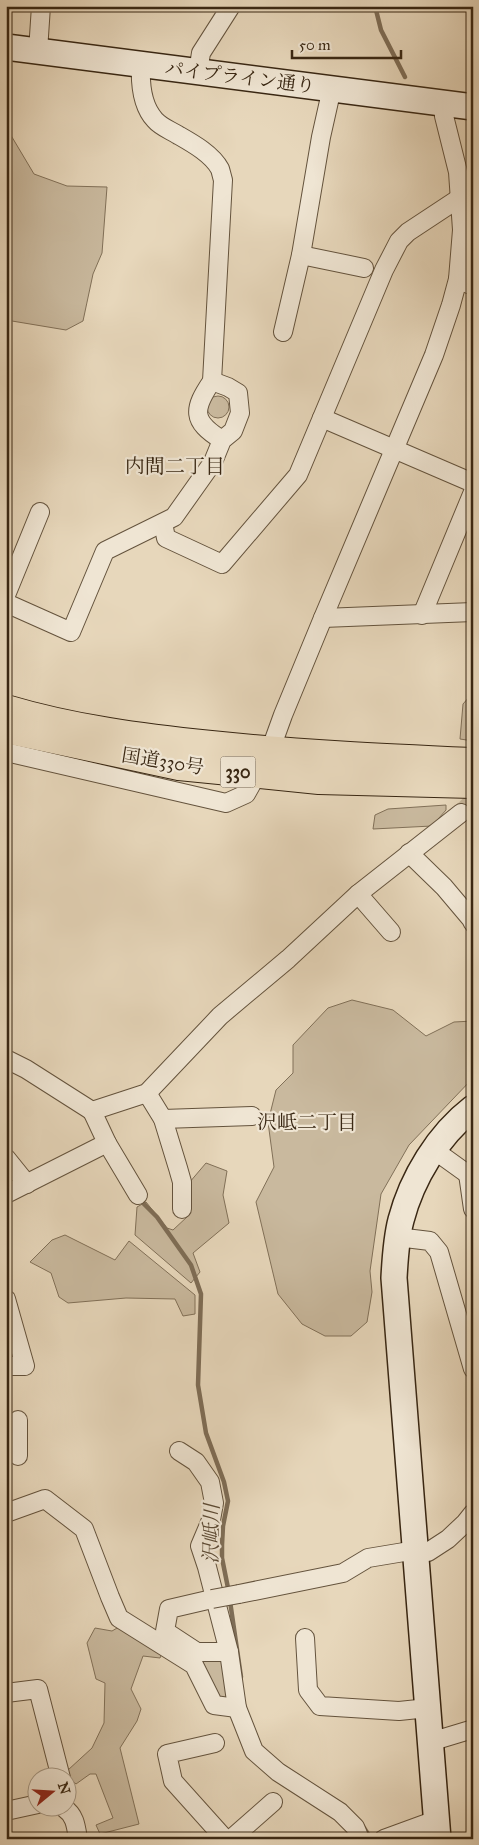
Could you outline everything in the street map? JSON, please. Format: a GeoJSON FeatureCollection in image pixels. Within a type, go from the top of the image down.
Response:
{"type":"FeatureCollection","features":[{"type":"Feature","properties":{"kind":"highway","name":"国道330号"},"geometry":{"type":"LineString","coordinates":[[6,708],[29,715],[264,763],[325,780],[473,784]]}},
{"type":"Feature","properties":{"kind":"highway","name":"国道330号"},"geometry":{"type":"LineString","coordinates":[[6,729],[179,766],[264,763],[473,762]]}},
{"type":"Feature","properties":{"kind":"street"},"geometry":{"type":"LineString","coordinates":[[38,51],[40,6]]}},
{"type":"Feature","properties":{"kind":"street"},"geometry":{"type":"LineString","coordinates":[[198,72],[201,53],[231,6]]}},
{"type":"Feature","properties":{"kind":"street","name":"パイプライン通り"},"geometry":{"type":"LineString","coordinates":[[6,47],[473,107]]}},
{"type":"Feature","properties":{"kind":"street"},"geometry":{"type":"LineString","coordinates":[[141,64],[140,78],[143,94],[154,119],[161,126],[211,158],[220,169],[223,180],[212,381],[199,400],[198,418],[207,431],[222,440]]}},
{"type":"Feature","properties":{"kind":"street"},"geometry":{"type":"LineString","coordinates":[[283,332],[300,255],[321,137],[332,88]]}},
{"type":"Feature","properties":{"kind":"street"},"geometry":{"type":"LineString","coordinates":[[6,752],[226,803],[246,794],[264,763],[393,449],[466,283],[458,172],[444,116],[428,101]]}},
{"type":"Feature","properties":{"kind":"street"},"geometry":{"type":"LineString","coordinates":[[163,523],[166,538],[222,564],[298,475],[384,270],[399,241],[408,232],[461,197]]}},
{"type":"Feature","properties":{"kind":"street"},"geometry":{"type":"LineString","coordinates":[[300,255],[364,268]]}},
{"type":"Feature","properties":{"kind":"street"},"geometry":{"type":"LineString","coordinates":[[6,603],[71,632],[105,551],[174,517],[213,462],[222,440],[233,431],[240,413],[238,393],[212,381]]}},
{"type":"Feature","properties":{"kind":"street"},"geometry":{"type":"LineString","coordinates":[[322,418],[473,483]]}},
{"type":"Feature","properties":{"kind":"street"},"geometry":{"type":"LineString","coordinates":[[422,615],[473,492]]}},
{"type":"Feature","properties":{"kind":"street"},"geometry":{"type":"LineString","coordinates":[[6,595],[40,512]]}},
{"type":"Feature","properties":{"kind":"street"},"geometry":{"type":"LineString","coordinates":[[323,618],[473,612]]}},
{"type":"Feature","properties":{"kind":"street"},"geometry":{"type":"LineString","coordinates":[[92,1111],[147,1093],[220,1016],[288,959],[358,894],[460,813]]}},
{"type":"Feature","properties":{"kind":"street"},"geometry":{"type":"LineString","coordinates":[[409,852],[444,887],[473,923]]}},
{"type":"Feature","properties":{"kind":"street"},"geometry":{"type":"LineString","coordinates":[[358,894],[391,932]]}},
{"type":"Feature","properties":{"kind":"street"},"geometry":{"type":"LineString","coordinates":[[6,1059],[26,1068],[92,1111],[107,1143],[138,1195]]}},
{"type":"Feature","properties":{"kind":"street"},"geometry":{"type":"LineString","coordinates":[[147,1093],[163,1119],[182,1182],[182,1209]]}},
{"type":"Feature","properties":{"kind":"street"},"geometry":{"type":"LineString","coordinates":[[384,1839],[437,1829],[397,1334],[394,1278],[397,1237],[400,1222],[419,1174],[454,1124],[473,1108]]}},
{"type":"Feature","properties":{"kind":"street"},"geometry":{"type":"LineString","coordinates":[[163,1119],[252,1116]]}},
{"type":"Feature","properties":{"kind":"street"},"geometry":{"type":"LineString","coordinates":[[6,1194],[107,1143]]}},
{"type":"Feature","properties":{"kind":"street"},"geometry":{"type":"LineString","coordinates":[[434,1150],[470,1176],[473,1209]]}},
{"type":"Feature","properties":{"kind":"street"},"geometry":{"type":"LineString","coordinates":[[6,1158],[27,1184]]}},
{"type":"Feature","properties":{"kind":"street"},"geometry":{"type":"LineString","coordinates":[[397,1237],[430,1242],[439,1252],[473,1369]]}},
{"type":"Feature","properties":{"kind":"street"},"geometry":{"type":"LineString","coordinates":[[6,1299],[25,1366],[6,1366]]}},
{"type":"Feature","properties":{"kind":"street"},"geometry":{"type":"LineString","coordinates":[[14,1447],[18,1420]]}},
{"type":"Feature","properties":{"kind":"street"},"geometry":{"type":"LineString","coordinates":[[179,1452],[196,1462],[210,1482],[214,1503],[200,1546],[229,1652],[237,1708],[254,1751],[278,1772],[340,1812],[355,1827],[360,1839]]}},
{"type":"Feature","properties":{"kind":"street"},"geometry":{"type":"LineString","coordinates":[[6,1513],[45,1499],[84,1529],[119,1618],[194,1665],[214,1705],[237,1708]]}},
{"type":"Feature","properties":{"kind":"street"},"geometry":{"type":"LineString","coordinates":[[229,1652],[197,1652],[164,1631],[169,1609],[343,1573],[368,1558],[428,1552],[448,1539],[473,1513]]}},
{"type":"Feature","properties":{"kind":"street"},"geometry":{"type":"LineString","coordinates":[[306,1638],[308,1690],[320,1706],[399,1711],[428,1708]]}},
{"type":"Feature","properties":{"kind":"street"},"geometry":{"type":"LineString","coordinates":[[6,1693],[38,1689],[58,1768]]}},
{"type":"Feature","properties":{"kind":"street"},"geometry":{"type":"LineString","coordinates":[[430,1742],[473,1729]]}},
{"type":"Feature","properties":{"kind":"street"},"geometry":{"type":"LineString","coordinates":[[215,1743],[167,1754],[173,1781],[225,1839]]}},
{"type":"Feature","properties":{"kind":"street"},"geometry":{"type":"LineString","coordinates":[[231,1839],[273,1802]]}},
{"type":"Feature","properties":{"kind":"street"},"geometry":{"type":"LineString","coordinates":[[6,1811],[28,1806]]}},
{"type":"Feature","properties":{"kind":"street"},"geometry":{"type":"LineString","coordinates":[[72,1818],[76,1826],[78,1839]]}},
{"type":"Feature","properties":{"kind":"shaded area"},"geometry":{"type":"Polygon","coordinates":[[[6,127],[34,174],[67,186],[107,187],[102,253],[93,274],[83,321],[66,330],[6,320],[8,169],[6,127]]]}},
{"type":"Feature","properties":{"kind":"shaded area"},"geometry":{"type":"Polygon","coordinates":[[[214,396],[222,396],[229,403],[229,411],[222,418],[214,418],[207,411],[207,403],[214,396]]]}},
{"type":"Feature","properties":{"kind":"shaded area"},"geometry":{"type":"Polygon","coordinates":[[[470,696],[473,709],[473,741],[460,739],[463,704],[470,696]]]}},
{"type":"Feature","properties":{"kind":"shaded area"},"geometry":{"type":"Polygon","coordinates":[[[446,805],[446,810],[432,826],[373,829],[375,815],[388,809],[446,805]]]}},
{"type":"Feature","properties":{"kind":"shaded area"},"geometry":{"type":"Polygon","coordinates":[[[352,1000],[393,1010],[426,1036],[454,1022],[473,1021],[473,1078],[409,1145],[381,1194],[370,1271],[372,1292],[367,1322],[351,1336],[325,1336],[302,1324],[278,1294],[256,1202],[274,1167],[268,1122],[276,1090],[293,1073],[293,1045],[328,1008],[352,1000]]]}},
{"type":"Feature","properties":{"kind":"shaded area"},"geometry":{"type":"Polygon","coordinates":[[[206,1163],[227,1171],[223,1195],[229,1223],[193,1253],[200,1272],[191,1283],[135,1235],[137,1207],[146,1202],[167,1228],[173,1230],[188,1216],[189,1183],[206,1163]]]}},
{"type":"Feature","properties":{"kind":"shaded area"},"geometry":{"type":"Polygon","coordinates":[[[65,1235],[115,1260],[129,1241],[195,1295],[195,1314],[183,1316],[175,1299],[126,1298],[68,1303],[59,1297],[51,1273],[30,1262],[52,1240],[65,1235]]]}},
{"type":"Feature","properties":{"kind":"shaded area"},"geometry":{"type":"Polygon","coordinates":[[[124,1624],[163,1651],[160,1658],[143,1656],[131,1689],[141,1709],[137,1721],[120,1748],[139,1824],[100,1834],[96,1825],[113,1818],[96,1774],[90,1774],[78,1783],[78,1768],[70,1768],[92,1748],[104,1723],[105,1683],[96,1679],[87,1643],[95,1628],[112,1631],[124,1624]]]}},
{"type":"Feature","properties":{"kind":"shaded area"},"geometry":{"type":"Polygon","coordinates":[[[223,1658],[230,1704],[216,1700],[202,1660],[223,1658]]]}},
{"type":"Feature","properties":{"kind":"waterway","name":"沢岻川"},"geometry":{"type":"LineString","coordinates":[[375,6],[381,30],[405,77]]}},
{"type":"Feature","properties":{"kind":"waterway","name":"沢岻川"},"geometry":{"type":"LineString","coordinates":[[139,1199],[157,1217],[191,1265],[201,1294],[198,1385],[206,1433],[224,1482],[228,1501],[223,1526],[222,1558],[229,1593]]}},
{"type":"Feature","properties":{"kind":"waterway","name":"沢岻川"},"geometry":{"type":"LineString","coordinates":[[230,1601],[241,1677]]}},
{"type":"Feature","properties":{"kind":"waterway","name":"沢岻川"},"geometry":{"type":"LineString","coordinates":[[361,1823],[371,1839]]}},
{"type":"Feature","properties":{"kind":"tunnel"},"geometry":{"type":"LineString","coordinates":[[461,813],[473,801]]}},
{"type":"Feature","properties":{"kind":"district","name":"内間二丁目"},"geometry":{"type":"Point","coordinates":[175,466]}},
{"type":"Feature","properties":{"kind":"district","name":"沢岻二丁目"},"geometry":{"type":"Point","coordinates":[307,1122]}}]}
